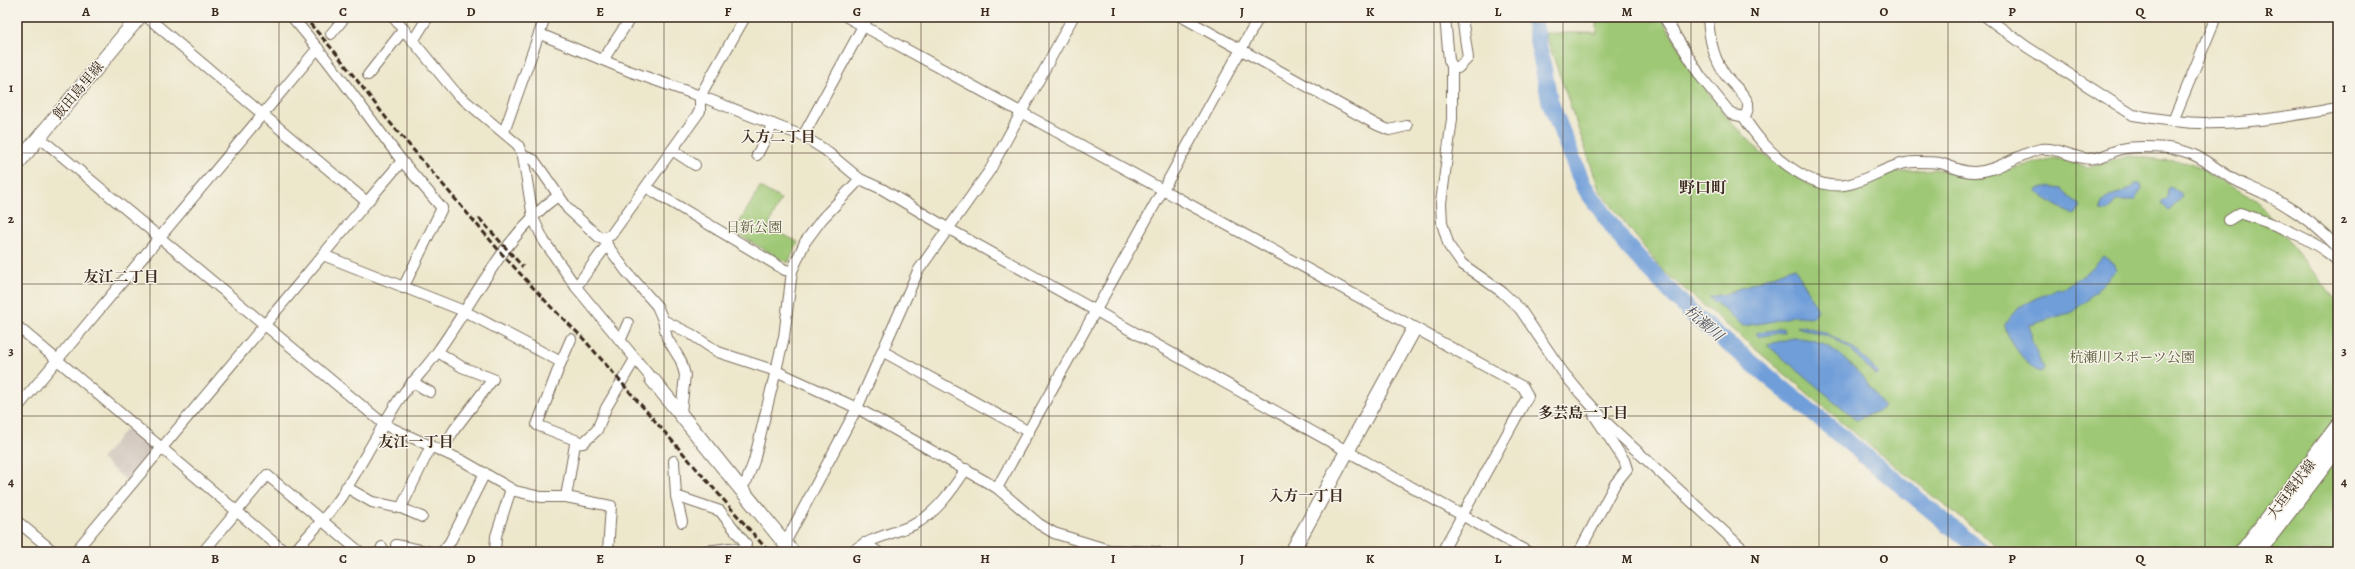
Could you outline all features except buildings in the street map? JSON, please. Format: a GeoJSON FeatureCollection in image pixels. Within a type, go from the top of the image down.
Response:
{"type":"FeatureCollection","features":[{"type":"Feature","properties":{"kind":"main road","name":"大垣環状線"},"geometry":{"type":"LineString","coordinates":[[2243,552],[2338,427]]}},
{"type":"Feature","properties":{"kind":"main road","name":"大垣環状線"},"geometry":{"type":"LineString","coordinates":[[2257,552],[2338,446]]}},
{"type":"Feature","properties":{"kind":"street","name":"飯田島里線"},"geometry":{"type":"LineString","coordinates":[[18,162],[139,17]]}},
{"type":"Feature","properties":{"kind":"street"},"geometry":{"type":"LineString","coordinates":[[147,17],[367,202]]}},
{"type":"Feature","properties":{"kind":"street"},"geometry":{"type":"LineString","coordinates":[[292,17],[318,48],[402,161],[442,208],[404,288]]}},
{"type":"Feature","properties":{"kind":"street"},"geometry":{"type":"LineString","coordinates":[[331,34],[345,17]]}},
{"type":"Feature","properties":{"kind":"street"},"geometry":{"type":"LineString","coordinates":[[393,17],[466,103],[504,132],[518,145],[523,156],[533,218],[544,241],[576,287],[681,413],[788,547],[858,408],[918,271],[990,170],[1073,17]]}},
{"type":"Feature","properties":{"kind":"street"},"geometry":{"type":"LineString","coordinates":[[413,41],[428,17]]}},
{"type":"Feature","properties":{"kind":"street"},"geometry":{"type":"LineString","coordinates":[[504,132],[545,17]]}},
{"type":"Feature","properties":{"kind":"street"},"geometry":{"type":"LineString","coordinates":[[603,60],[631,17]]}},
{"type":"Feature","properties":{"kind":"street"},"geometry":{"type":"LineString","coordinates":[[576,287],[606,241],[700,111],[700,96],[745,17]]}},
{"type":"Feature","properties":{"kind":"street"},"geometry":{"type":"LineString","coordinates":[[847,17],[866,22],[1022,113],[1414,329],[1523,387],[1528,396],[1442,552]]}},
{"type":"Feature","properties":{"kind":"street"},"geometry":{"type":"LineString","coordinates":[[1182,17],[1377,125],[1389,130],[1407,126]]}},
{"type":"Feature","properties":{"kind":"street"},"geometry":{"type":"LineString","coordinates":[[997,488],[1259,17]]}},
{"type":"Feature","properties":{"kind":"street"},"geometry":{"type":"LineString","coordinates":[[1445,17],[1448,60],[1452,66],[1452,119],[1441,203],[1442,223],[1449,246],[1462,264],[1502,292],[1520,309],[1580,393],[1624,460],[1627,469],[1615,484],[1579,552]]}},
{"type":"Feature","properties":{"kind":"street"},"geometry":{"type":"LineString","coordinates":[[1452,66],[1458,68],[1468,58],[1462,17]]}},
{"type":"Feature","properties":{"kind":"street"},"geometry":{"type":"LineString","coordinates":[[1664,17],[1701,77],[1731,114],[1744,117],[1753,134],[1775,156],[1801,174],[1823,184],[1849,184],[1895,165],[1915,162],[1938,163],[1973,173],[1994,169],[2023,154],[2042,149],[2083,158],[2097,158],[2122,149],[2167,148],[2199,156],[2234,179],[2264,193],[2293,210],[2322,231],[2338,248]]}},
{"type":"Feature","properties":{"kind":"street"},"geometry":{"type":"LineString","coordinates":[[1708,17],[1709,32],[1717,59],[1725,74],[1748,103],[1748,112],[1744,117]]}},
{"type":"Feature","properties":{"kind":"street"},"geometry":{"type":"LineString","coordinates":[[1986,17],[2027,47],[2133,114],[2194,124],[2261,120],[2338,108]]}},
{"type":"Feature","properties":{"kind":"street"},"geometry":{"type":"LineString","coordinates":[[2173,120],[2216,17]]}},
{"type":"Feature","properties":{"kind":"street"},"geometry":{"type":"LineString","coordinates":[[803,136],[866,22]]}},
{"type":"Feature","properties":{"kind":"street"},"geometry":{"type":"LineString","coordinates":[[368,75],[404,29]]}},
{"type":"Feature","properties":{"kind":"street"},"geometry":{"type":"LineString","coordinates":[[540,34],[603,60],[803,136],[825,150],[860,179],[882,189],[949,229],[1348,450],[1356,457],[1528,552]]}},
{"type":"Feature","properties":{"kind":"street"},"geometry":{"type":"LineString","coordinates":[[17,408],[318,48]]}},
{"type":"Feature","properties":{"kind":"street"},"geometry":{"type":"LineString","coordinates":[[757,155],[773,124]]}},
{"type":"Feature","properties":{"kind":"street"},"geometry":{"type":"LineString","coordinates":[[39,137],[385,425],[442,451],[485,473],[511,489],[541,497],[566,497],[612,506],[608,552]]}},
{"type":"Feature","properties":{"kind":"street"},"geometry":{"type":"LineString","coordinates":[[672,150],[695,165]]}},
{"type":"Feature","properties":{"kind":"street"},"geometry":{"type":"LineString","coordinates":[[523,156],[534,160],[568,209],[600,238],[606,241],[626,271],[657,306],[663,320],[667,338],[681,361],[684,375],[681,413]]}},
{"type":"Feature","properties":{"kind":"street"},"geometry":{"type":"LineString","coordinates":[[74,552],[402,161]]}},
{"type":"Feature","properties":{"kind":"street"},"geometry":{"type":"LineString","coordinates":[[741,488],[747,480],[754,461],[784,337],[792,271],[805,242],[818,225],[860,179]]}},
{"type":"Feature","properties":{"kind":"street"},"geometry":{"type":"LineString","coordinates":[[646,187],[785,270],[792,271]]}},
{"type":"Feature","properties":{"kind":"street"},"geometry":{"type":"LineString","coordinates":[[294,552],[346,487],[412,382],[438,352],[493,266],[538,210],[559,195]]}},
{"type":"Feature","properties":{"kind":"street"},"geometry":{"type":"LineString","coordinates":[[2229,220],[2240,213],[2258,219],[2298,235],[2338,261]]}},
{"type":"Feature","properties":{"kind":"street"},"geometry":{"type":"LineString","coordinates":[[323,255],[464,311],[561,362]]}},
{"type":"Feature","properties":{"kind":"street"},"geometry":{"type":"LineString","coordinates":[[663,320],[691,334],[718,352],[776,371],[858,408],[997,488],[1039,524],[1054,533],[1109,550],[1157,552]]}},
{"type":"Feature","properties":{"kind":"street"},"geometry":{"type":"LineString","coordinates":[[620,341],[628,323]]}},
{"type":"Feature","properties":{"kind":"street"},"geometry":{"type":"LineString","coordinates":[[17,326],[285,552]]}},
{"type":"Feature","properties":{"kind":"street"},"geometry":{"type":"LineString","coordinates":[[1292,552],[1414,329]]}},
{"type":"Feature","properties":{"kind":"street"},"geometry":{"type":"LineString","coordinates":[[572,339],[561,362],[537,426],[583,443]]}},
{"type":"Feature","properties":{"kind":"street"},"geometry":{"type":"LineString","coordinates":[[882,351],[1029,432]]}},
{"type":"Feature","properties":{"kind":"street"},"geometry":{"type":"LineString","coordinates":[[438,352],[462,367],[493,379],[454,430],[442,451]]}},
{"type":"Feature","properties":{"kind":"street"},"geometry":{"type":"LineString","coordinates":[[566,497],[575,444],[583,443],[597,430],[606,408],[635,359]]}},
{"type":"Feature","properties":{"kind":"street"},"geometry":{"type":"LineString","coordinates":[[412,382],[430,392]]}},
{"type":"Feature","properties":{"kind":"street"},"geometry":{"type":"LineString","coordinates":[[1580,393],[1686,499],[1746,552]]}},
{"type":"Feature","properties":{"kind":"street"},"geometry":{"type":"LineString","coordinates":[[400,508],[430,446]]}},
{"type":"Feature","properties":{"kind":"street"},"geometry":{"type":"LineString","coordinates":[[674,460],[676,496],[682,522]]}},
{"type":"Feature","properties":{"kind":"street"},"geometry":{"type":"LineString","coordinates":[[851,552],[864,543],[920,521],[934,510],[956,485],[966,469]]}},
{"type":"Feature","properties":{"kind":"street"},"geometry":{"type":"LineString","coordinates":[[442,552],[450,542],[485,473]]}},
{"type":"Feature","properties":{"kind":"street"},"geometry":{"type":"LineString","coordinates":[[203,552],[267,475],[359,552]]}},
{"type":"Feature","properties":{"kind":"street"},"geometry":{"type":"LineString","coordinates":[[346,487],[372,502],[400,508],[422,517]]}},
{"type":"Feature","properties":{"kind":"street"},"geometry":{"type":"LineString","coordinates":[[494,552],[496,536],[511,489]]}},
{"type":"Feature","properties":{"kind":"street"},"geometry":{"type":"LineString","coordinates":[[676,496],[720,511],[746,544],[746,551],[730,548],[698,552]]}},
{"type":"Feature","properties":{"kind":"street"},"geometry":{"type":"LineString","coordinates":[[17,521],[54,552]]}},
{"type":"Feature","properties":{"kind":"street"},"geometry":{"type":"LineString","coordinates":[[864,543],[878,552]]}},
{"type":"Feature","properties":{"kind":"street"},"geometry":{"type":"LineString","coordinates":[[401,548],[430,552]]}},
{"type":"Feature","properties":{"kind":"shaded area"},"geometry":{"type":"Polygon","coordinates":[[[127,428],[154,451],[128,482],[101,459],[127,428]]]}},
{"type":"Feature","properties":{"kind":"green space","name":"杭瀬川スポーツ公園"},"geometry":{"type":"Polygon","coordinates":[[[1597,17],[1661,17],[1695,75],[1730,120],[1761,153],[1808,184],[1830,192],[1862,188],[1893,172],[1935,169],[1974,178],[2055,158],[2088,167],[2128,156],[2191,163],[2257,201],[2338,303],[2338,552],[2005,552],[1876,451],[1662,270],[1600,191],[1545,33],[1597,33],[1597,17]]]}},
{"type":"Feature","properties":{"kind":"green space","name":"日新公園"},"geometry":{"type":"Polygon","coordinates":[[[760,187],[781,199],[768,227],[798,242],[788,263],[734,232],[760,187]]]}},
{"type":"Feature","properties":{"kind":"water"},"geometry":{"type":"Polygon","coordinates":[[[2138,182],[2141,184],[2142,188],[2134,201],[2116,201],[2107,211],[2101,210],[2101,205],[2106,198],[2128,190],[2138,182]]]}},
{"type":"Feature","properties":{"kind":"water"},"geometry":{"type":"Polygon","coordinates":[[[2044,187],[2062,189],[2080,206],[2074,215],[2044,197],[2037,191],[2038,188],[2044,187]]]}},
{"type":"Feature","properties":{"kind":"water"},"geometry":{"type":"Polygon","coordinates":[[[2171,187],[2182,194],[2181,198],[2169,211],[2161,203],[2167,197],[2168,189],[2171,187]]]}},
{"type":"Feature","properties":{"kind":"water"},"geometry":{"type":"Polygon","coordinates":[[[2103,256],[2114,264],[2116,270],[2088,299],[2072,312],[2030,325],[2032,342],[2044,369],[2041,373],[2030,365],[2018,351],[2008,336],[2005,323],[2018,308],[2057,288],[2062,290],[2092,268],[2103,256]]]}},
{"type":"Feature","properties":{"kind":"water"},"geometry":{"type":"Polygon","coordinates":[[[1791,268],[1795,268],[1818,310],[1813,317],[1793,316],[1770,322],[1743,326],[1709,297],[1725,294],[1791,268]]]}},
{"type":"Feature","properties":{"kind":"water"},"geometry":{"type":"Polygon","coordinates":[[[1803,326],[1825,333],[1845,343],[1863,357],[1878,374],[1876,376],[1850,349],[1832,338],[1797,327],[1803,326]]]}},
{"type":"Feature","properties":{"kind":"water"},"geometry":{"type":"Polygon","coordinates":[[[1783,328],[1784,332],[1759,337],[1756,333],[1783,328]]]}},
{"type":"Feature","properties":{"kind":"water"},"geometry":{"type":"Polygon","coordinates":[[[1792,338],[1807,339],[1822,344],[1847,360],[1867,383],[1884,408],[1857,420],[1767,345],[1792,338]]]}},
{"type":"Feature","properties":{"kind":"waterway","name":"杭瀬川"},"geometry":{"type":"LineString","coordinates":[[1533,17],[1550,102],[1583,185],[1626,245],[1692,314],[1982,552]]}},
{"type":"Feature","properties":{"kind":"railway"},"geometry":{"type":"LineString","coordinates":[[304,17],[335,52],[387,119],[502,254],[552,308],[581,336],[769,552]]}},
{"type":"Feature","properties":{"kind":"railway"},"geometry":{"type":"LineString","coordinates":[[479,218],[523,267]]}},
{"type":"Feature","properties":{"kind":"district","name":"入方二丁目"},"geometry":{"type":"Point","coordinates":[778,137]}},
{"type":"Feature","properties":{"kind":"district","name":"野口町"},"geometry":{"type":"Point","coordinates":[1703,187]}},
{"type":"Feature","properties":{"kind":"district","name":"友江二丁目"},"geometry":{"type":"Point","coordinates":[121,277]}},
{"type":"Feature","properties":{"kind":"district","name":"多芸島一丁目"},"geometry":{"type":"Point","coordinates":[1583,413]}},
{"type":"Feature","properties":{"kind":"district","name":"友江一丁目"},"geometry":{"type":"Point","coordinates":[416,442]}},
{"type":"Feature","properties":{"kind":"district","name":"入方一丁目"},"geometry":{"type":"Point","coordinates":[1306,496]}}]}
